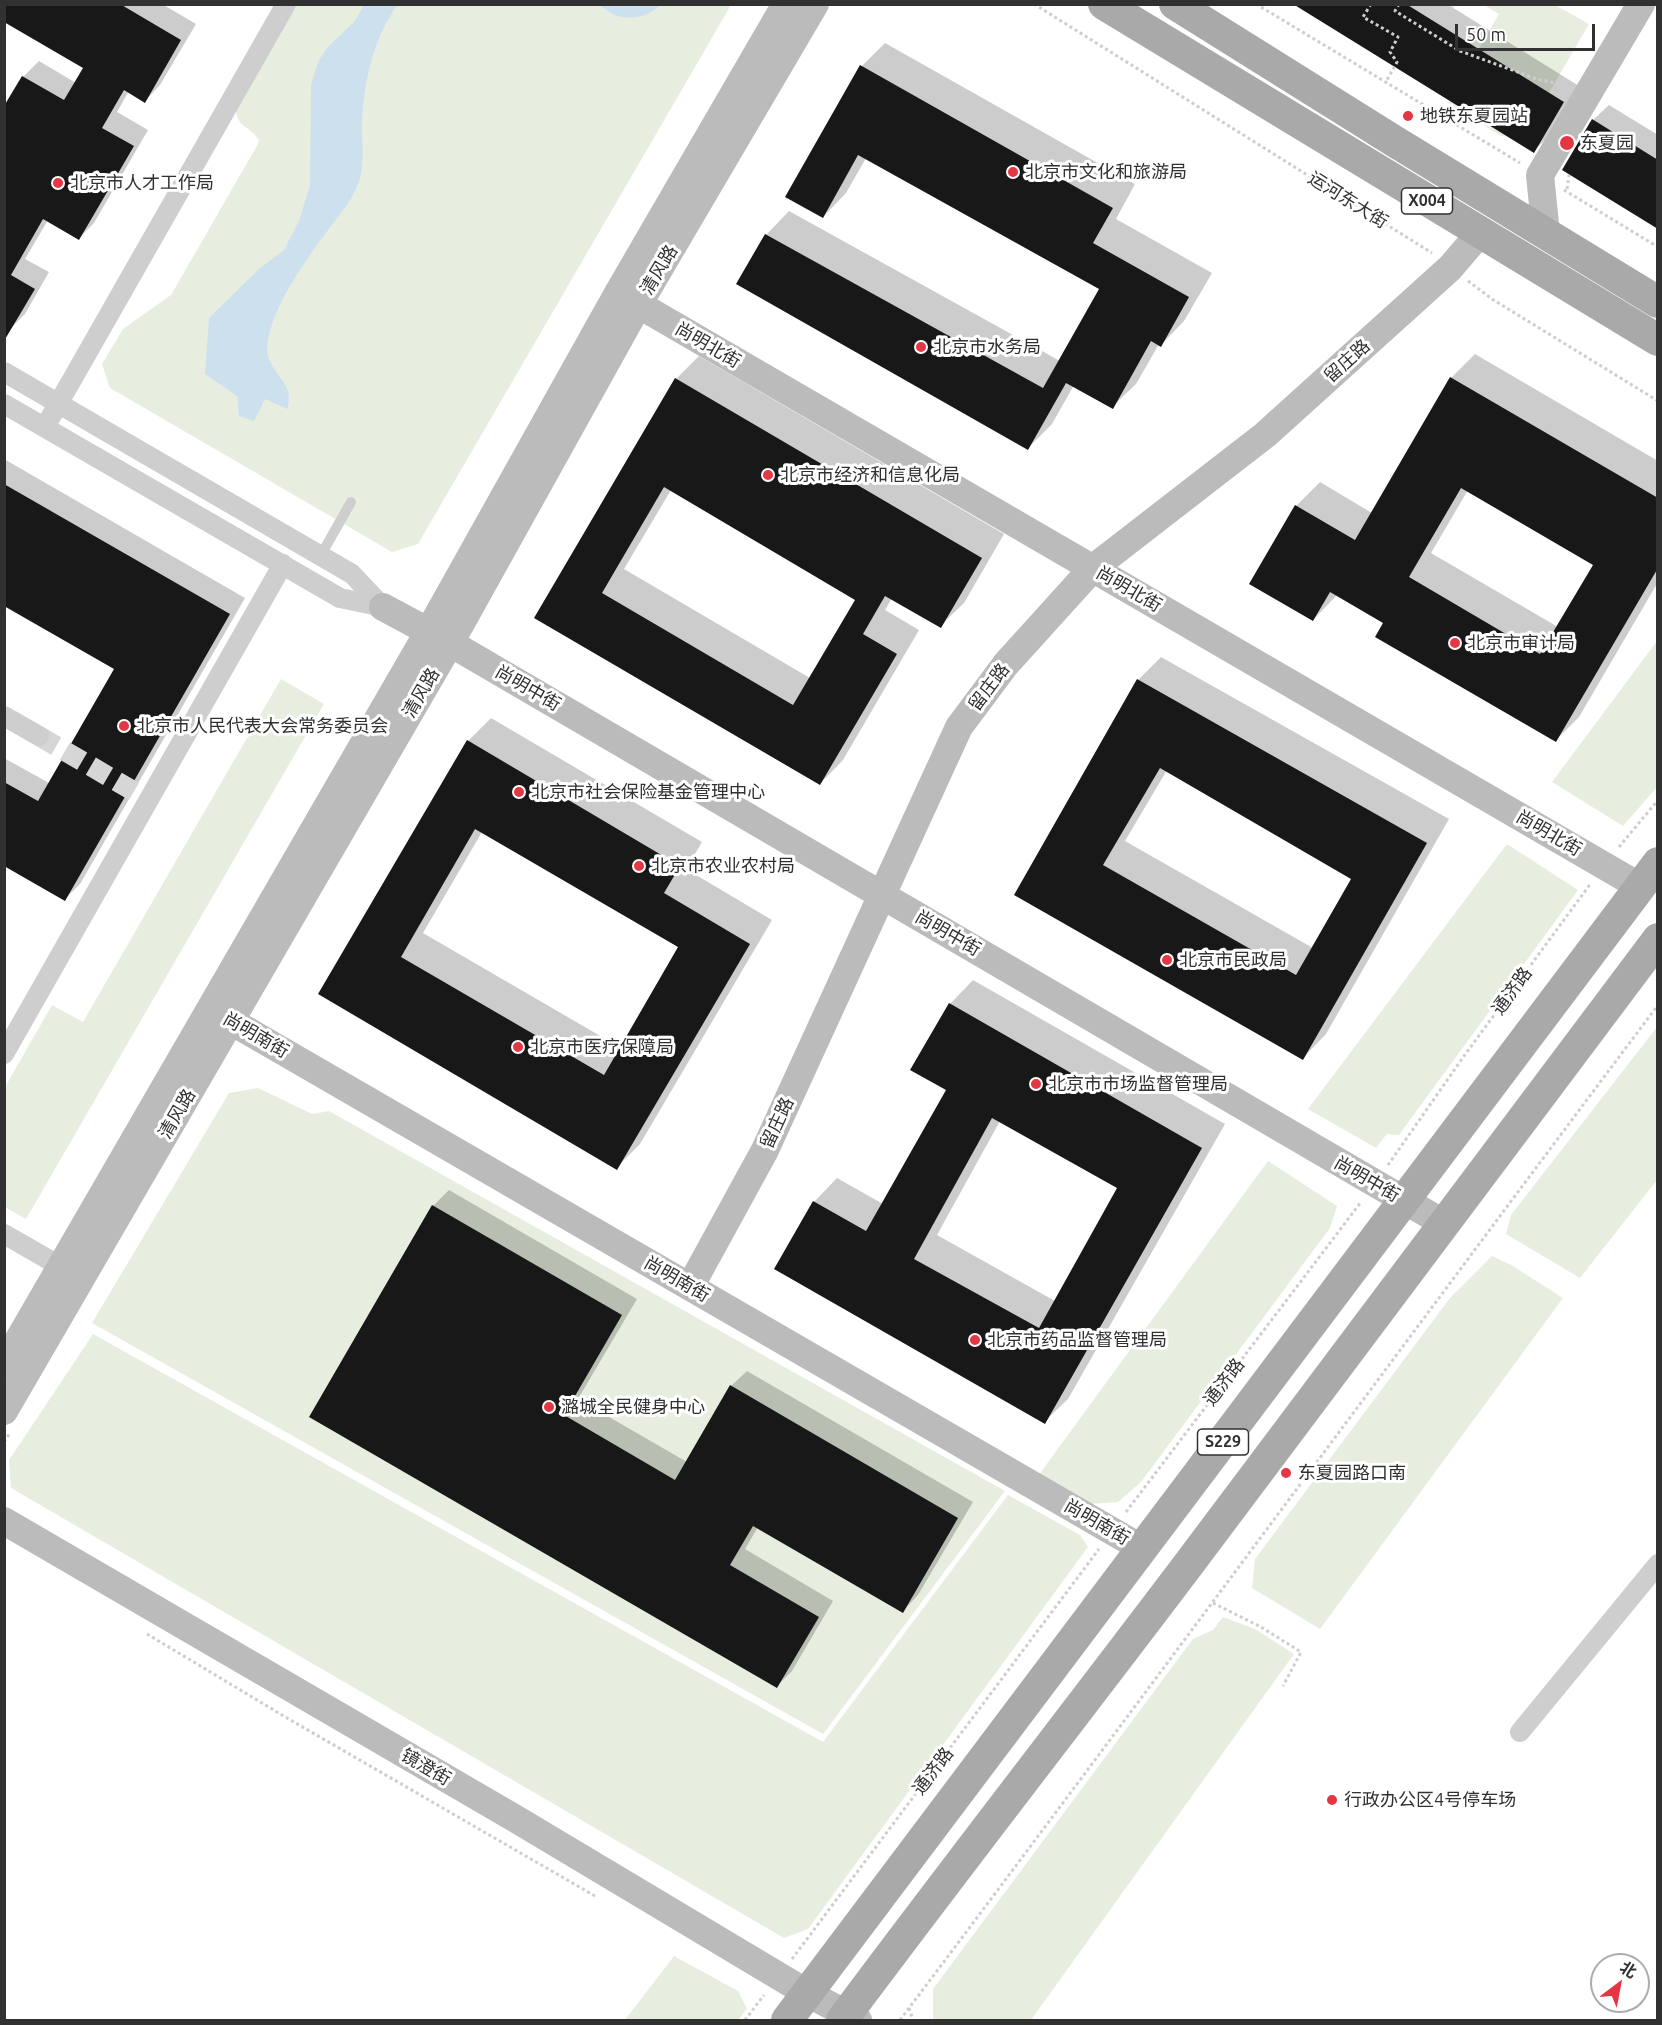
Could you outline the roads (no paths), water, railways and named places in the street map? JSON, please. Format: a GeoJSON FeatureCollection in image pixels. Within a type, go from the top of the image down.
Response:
{"type":"FeatureCollection","features":[{"type":"Feature","properties":{"kind":"main road","name":"X004"},"geometry":{"type":"LineString","coordinates":[[1104,4],[1658,340]]}},
{"type":"Feature","properties":{"kind":"main road","name":"X004"},"geometry":{"type":"LineString","coordinates":[[1175,4],[1658,302]]}},
{"type":"Feature","properties":{"kind":"main road","name":"通济路"},"geometry":{"type":"LineString","coordinates":[[787,2020],[1648,874]]}},
{"type":"Feature","properties":{"kind":"main road","name":"S229"},"geometry":{"type":"LineString","coordinates":[[849,2019],[1445,1224],[1491,1158],[1658,939]]}},
{"type":"Feature","properties":{"kind":"street"},"geometry":{"type":"LineString","coordinates":[[45,427],[286,4]]}},
{"type":"Feature","properties":{"kind":"street","name":"清风路"},"geometry":{"type":"LineString","coordinates":[[4,1411],[71,1273],[439,637],[628,299],[786,4]]}},
{"type":"Feature","properties":{"kind":"street","name":"清风路"},"geometry":{"type":"LineString","coordinates":[[628,299],[815,4]]}},
{"type":"Feature","properties":{"kind":"street"},"geometry":{"type":"LineString","coordinates":[[1546,234],[1540,175],[1641,4]]}},
{"type":"Feature","properties":{"kind":"street","name":"留庄路"},"geometry":{"type":"LineString","coordinates":[[690,1287],[765,1150],[959,728],[1006,663],[1092,568],[1265,435],[1450,268],[1480,233]]}},
{"type":"Feature","properties":{"kind":"street","name":"尚明北街"},"geometry":{"type":"LineString","coordinates":[[628,299],[1604,865],[1648,874]]}},
{"type":"Feature","properties":{"kind":"street"},"geometry":{"type":"LineString","coordinates":[[4,372],[352,574],[383,607]]}},
{"type":"Feature","properties":{"kind":"street"},"geometry":{"type":"LineString","coordinates":[[4,404],[340,598],[383,607]]}},
{"type":"Feature","properties":{"kind":"street"},"geometry":{"type":"LineString","coordinates":[[4,1054],[142,796],[283,564]]}},
{"type":"Feature","properties":{"kind":"street","name":"尚明中街"},"geometry":{"type":"LineString","coordinates":[[383,607],[439,637],[1445,1224]]}},
{"type":"Feature","properties":{"kind":"street"},"geometry":{"type":"LineString","coordinates":[[4,716],[39,736]]}},
{"type":"Feature","properties":{"kind":"street","name":"尚明南街"},"geometry":{"type":"LineString","coordinates":[[220,1015],[1143,1549]]}},
{"type":"Feature","properties":{"kind":"street"},"geometry":{"type":"LineString","coordinates":[[4,1234],[71,1273]]}},
{"type":"Feature","properties":{"kind":"street","name":"清风路"},"geometry":{"type":"LineString","coordinates":[[4,1365],[71,1273]]}},
{"type":"Feature","properties":{"kind":"street","name":"镜澄街"},"geometry":{"type":"LineString","coordinates":[[4,1521],[780,1975],[849,2019]]}},
{"type":"Feature","properties":{"kind":"street"},"geometry":{"type":"LineString","coordinates":[[1520,1732],[1658,1564]]}},
{"type":"Feature","properties":{"kind":"lane"},"geometry":{"type":"LineString","coordinates":[[321,555],[351,502]]}},
{"type":"Feature","properties":{"kind":"water"},"geometry":{"type":"Polygon","coordinates":[[[364,5],[397,5],[382,33],[367,78],[360,177],[349,201],[292,283],[275,315],[270,331],[267,353],[288,391],[288,409],[265,399],[254,421],[239,416],[237,396],[205,374],[209,318],[259,269],[284,250],[299,221],[310,185],[311,84],[319,60],[328,47],[355,21],[364,5]]]}},
{"type":"Feature","properties":{"kind":"water"},"geometry":{"type":"Polygon","coordinates":[[[600,5],[660,5],[646,15],[630,18],[614,15],[600,5]]]}},
{"type":"Feature","properties":{"kind":"tunnel"},"geometry":{"type":"LineString","coordinates":[[39,736],[135,792]]}},
{"type":"Feature","properties":{"kind":"place","name":"地铁东夏园站"},"geometry":{"type":"Point","coordinates":[1408,116]}},
{"type":"Feature","properties":{"kind":"place","name":"东夏园"},"geometry":{"type":"Point","coordinates":[1567,143]}},
{"type":"Feature","properties":{"kind":"place","name":"北京市文化和旅游局"},"geometry":{"type":"Point","coordinates":[1013,172]}},
{"type":"Feature","properties":{"kind":"place","name":"北京市人才工作局"},"geometry":{"type":"Point","coordinates":[58,183]}},
{"type":"Feature","properties":{"kind":"place","name":"北京市水务局"},"geometry":{"type":"Point","coordinates":[921,347]}},
{"type":"Feature","properties":{"kind":"place","name":"北京市经济和信息化局"},"geometry":{"type":"Point","coordinates":[768,475]}},
{"type":"Feature","properties":{"kind":"place","name":"北京市审计局"},"geometry":{"type":"Point","coordinates":[1455,643]}},
{"type":"Feature","properties":{"kind":"place","name":"北京市人民代表大会常务委员会"},"geometry":{"type":"Point","coordinates":[124,726]}},
{"type":"Feature","properties":{"kind":"place","name":"北京市社会保险基金管理中心"},"geometry":{"type":"Point","coordinates":[519,792]}},
{"type":"Feature","properties":{"kind":"place","name":"北京市农业农村局"},"geometry":{"type":"Point","coordinates":[639,866]}},
{"type":"Feature","properties":{"kind":"place","name":"北京市民政局"},"geometry":{"type":"Point","coordinates":[1167,960]}},
{"type":"Feature","properties":{"kind":"place","name":"北京市医疗保障局"},"geometry":{"type":"Point","coordinates":[518,1047]}},
{"type":"Feature","properties":{"kind":"place","name":"北京市市场监督管理局"},"geometry":{"type":"Point","coordinates":[1036,1084]}},
{"type":"Feature","properties":{"kind":"place","name":"北京市药品监督管理局"},"geometry":{"type":"Point","coordinates":[975,1340]}},
{"type":"Feature","properties":{"kind":"place","name":"潞城全民健身中心"},"geometry":{"type":"Point","coordinates":[549,1407]}},
{"type":"Feature","properties":{"kind":"place","name":"东夏园路口南"},"geometry":{"type":"Point","coordinates":[1286,1473]}},
{"type":"Feature","properties":{"kind":"place","name":"行政办公区4号停车场"},"geometry":{"type":"Point","coordinates":[1332,1800]}}]}
